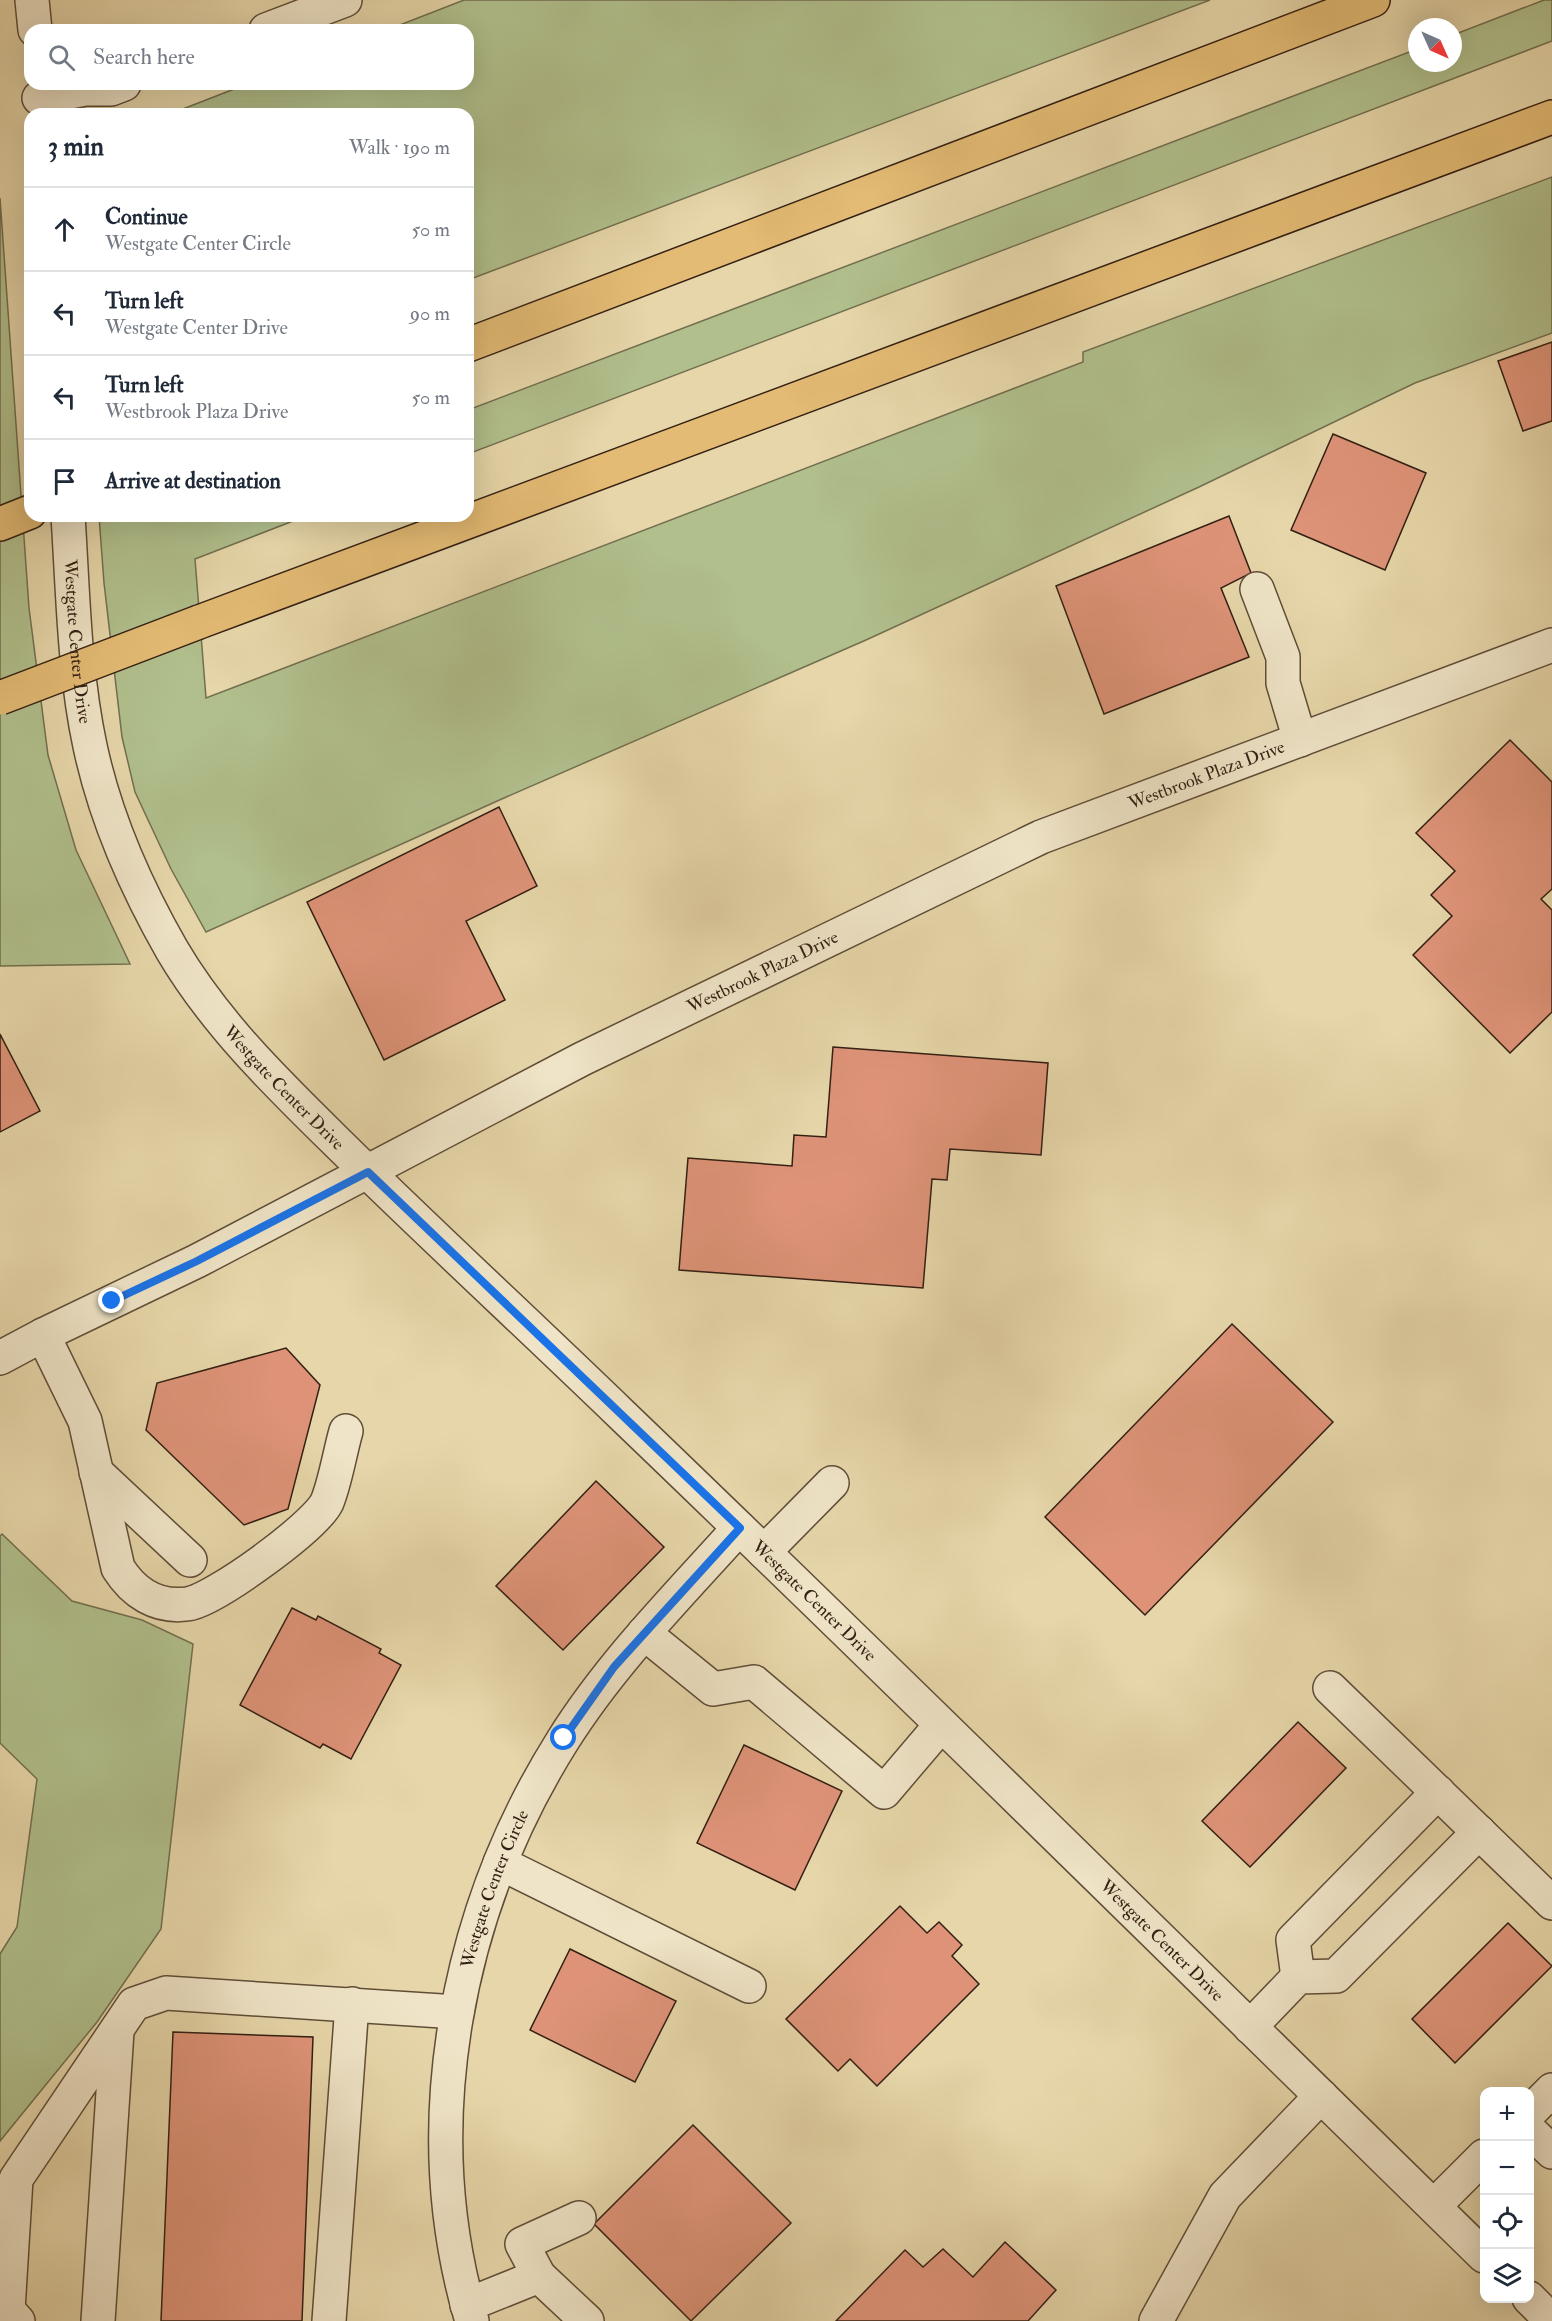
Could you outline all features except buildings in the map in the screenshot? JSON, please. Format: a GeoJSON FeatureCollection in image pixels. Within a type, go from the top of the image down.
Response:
{"type":"FeatureCollection","features":[{"type":"Feature","properties":{"kind":"highway"},"geometry":{"type":"LineString","coordinates":[[474,343],[1373,0]]}},
{"type":"Feature","properties":{"kind":"highway"},"geometry":{"type":"LineString","coordinates":[[474,519],[1552,117]]}},
{"type":"Feature","properties":{"kind":"highway"},"geometry":{"type":"LineString","coordinates":[[0,524],[24,514]]}},
{"type":"Feature","properties":{"kind":"highway"},"geometry":{"type":"LineString","coordinates":[[0,698],[467,522]]}},
{"type":"Feature","properties":{"kind":"street"},"geometry":{"type":"LineString","coordinates":[[32,0],[34,24]]}},
{"type":"Feature","properties":{"kind":"street"},"geometry":{"type":"LineString","coordinates":[[282,24],[345,0]]}},
{"type":"Feature","properties":{"kind":"street"},"geometry":{"type":"LineString","coordinates":[[39,99],[80,90]]}},
{"type":"Feature","properties":{"kind":"street","name":"Westgate Center Drive"},"geometry":{"type":"LineString","coordinates":[[68,522],[82,697],[100,788],[135,878],[172,949],[204,999],[249,1053],[368,1172],[740,1528],[1480,2251]]}},
{"type":"Feature","properties":{"kind":"street"},"geometry":{"type":"LineString","coordinates":[[1257,589],[1283,657],[1283,683],[1300,740]]}},
{"type":"Feature","properties":{"kind":"street","name":"Westbrook Plaza Drive"},"geometry":{"type":"LineString","coordinates":[[0,1358],[197,1261],[582,1059],[1041,837],[1552,645]]}},
{"type":"Feature","properties":{"kind":"street"},"geometry":{"type":"LineString","coordinates":[[43,1335],[85,1421],[118,1568],[129,1585],[148,1598],[170,1604],[188,1604],[207,1597],[278,1550],[304,1528],[326,1503],[346,1431]]}},
{"type":"Feature","properties":{"kind":"street"},"geometry":{"type":"LineString","coordinates":[[96,1472],[190,1560]]}},
{"type":"Feature","properties":{"kind":"street"},"geometry":{"type":"LineString","coordinates":[[764,1552],[832,1483]]}},
{"type":"Feature","properties":{"kind":"street","name":"Westgate Center Circle"},"geometry":{"type":"LineString","coordinates":[[470,2313],[462,2287],[448,2202],[446,2132],[451,2045],[463,1977],[500,1863],[528,1798],[564,1738],[614,1667],[740,1528]]}},
{"type":"Feature","properties":{"kind":"street"},"geometry":{"type":"LineString","coordinates":[[644,1634],[713,1689],[754,1682],[884,1792],[941,1725]]}},
{"type":"Feature","properties":{"kind":"street"},"geometry":{"type":"LineString","coordinates":[[1330,1688],[1552,1903]]}},
{"type":"Feature","properties":{"kind":"street"},"geometry":{"type":"LineString","coordinates":[[1298,1977],[1293,1940],[1438,1792]]}},
{"type":"Feature","properties":{"kind":"street"},"geometry":{"type":"LineString","coordinates":[[1250,2027],[1298,1977],[1336,1976],[1479,1832]]}},
{"type":"Feature","properties":{"kind":"street"},"geometry":{"type":"LineString","coordinates":[[500,1863],[749,1986]]}},
{"type":"Feature","properties":{"kind":"street"},"geometry":{"type":"LineString","coordinates":[[18,2321],[8,2310],[16,2179],[134,2004],[166,1992],[457,2012]]}},
{"type":"Feature","properties":{"kind":"street"},"geometry":{"type":"LineString","coordinates":[[329,2321],[352,2004]]}},
{"type":"Feature","properties":{"kind":"street"},"geometry":{"type":"LineString","coordinates":[[98,2321],[117,2029]]}},
{"type":"Feature","properties":{"kind":"street"},"geometry":{"type":"LineString","coordinates":[[1534,2108],[1552,2090]]}},
{"type":"Feature","properties":{"kind":"street"},"geometry":{"type":"LineString","coordinates":[[1156,2321],[1226,2196],[1321,2096]]}},
{"type":"Feature","properties":{"kind":"street"},"geometry":{"type":"LineString","coordinates":[[1534,2135],[1552,2152]]}},
{"type":"Feature","properties":{"kind":"street"},"geometry":{"type":"LineString","coordinates":[[1434,2206],[1480,2161]]}},
{"type":"Feature","properties":{"kind":"street"},"geometry":{"type":"LineString","coordinates":[[579,2218],[522,2244],[540,2276],[587,2321]]}},
{"type":"Feature","properties":{"kind":"street"},"geometry":{"type":"LineString","coordinates":[[470,2313],[540,2276]]}},
{"type":"Feature","properties":{"kind":"street"},"geometry":{"type":"LineString","coordinates":[[1533,2303],[1552,2321]]}},
{"type":"Feature","properties":{"kind":"green space"},"geometry":{"type":"Polygon","coordinates":[[[464,0],[1210,0],[474,278],[474,108],[185,108],[232,90],[474,90],[474,24],[402,24],[464,0]]]}},
{"type":"Feature","properties":{"kind":"green space"},"geometry":{"type":"Polygon","coordinates":[[[1544,0],[1552,0],[1552,41],[474,452],[474,408],[1408,52],[1408,72],[1462,72],[1462,32],[1544,0]]]}},
{"type":"Feature","properties":{"kind":"green space"},"geometry":{"type":"Polygon","coordinates":[[[1552,177],[1552,333],[1415,383],[1199,487],[866,640],[504,798],[206,932],[171,869],[135,792],[122,737],[104,583],[99,522],[291,522],[195,559],[206,698],[1083,362],[1083,352],[1552,177]]]}},
{"type":"Feature","properties":{"kind":"green space"},"geometry":{"type":"Polygon","coordinates":[[[0,198],[29,608],[48,755],[76,850],[130,964],[0,966],[0,198]]]}},
{"type":"Feature","properties":{"kind":"green space"},"geometry":{"type":"Polygon","coordinates":[[[2,1534],[72,1601],[142,1620],[193,1644],[161,1929],[97,2022],[0,2141],[0,1954],[17,1927],[37,1779],[0,1743],[0,1536],[2,1534]]]}},
{"type":"Feature","properties":{"kind":"route"},"geometry":{"type":"LineString","coordinates":[[112,1301],[197,1261],[368,1172],[740,1528],[614,1667],[564,1738]]}}]}
